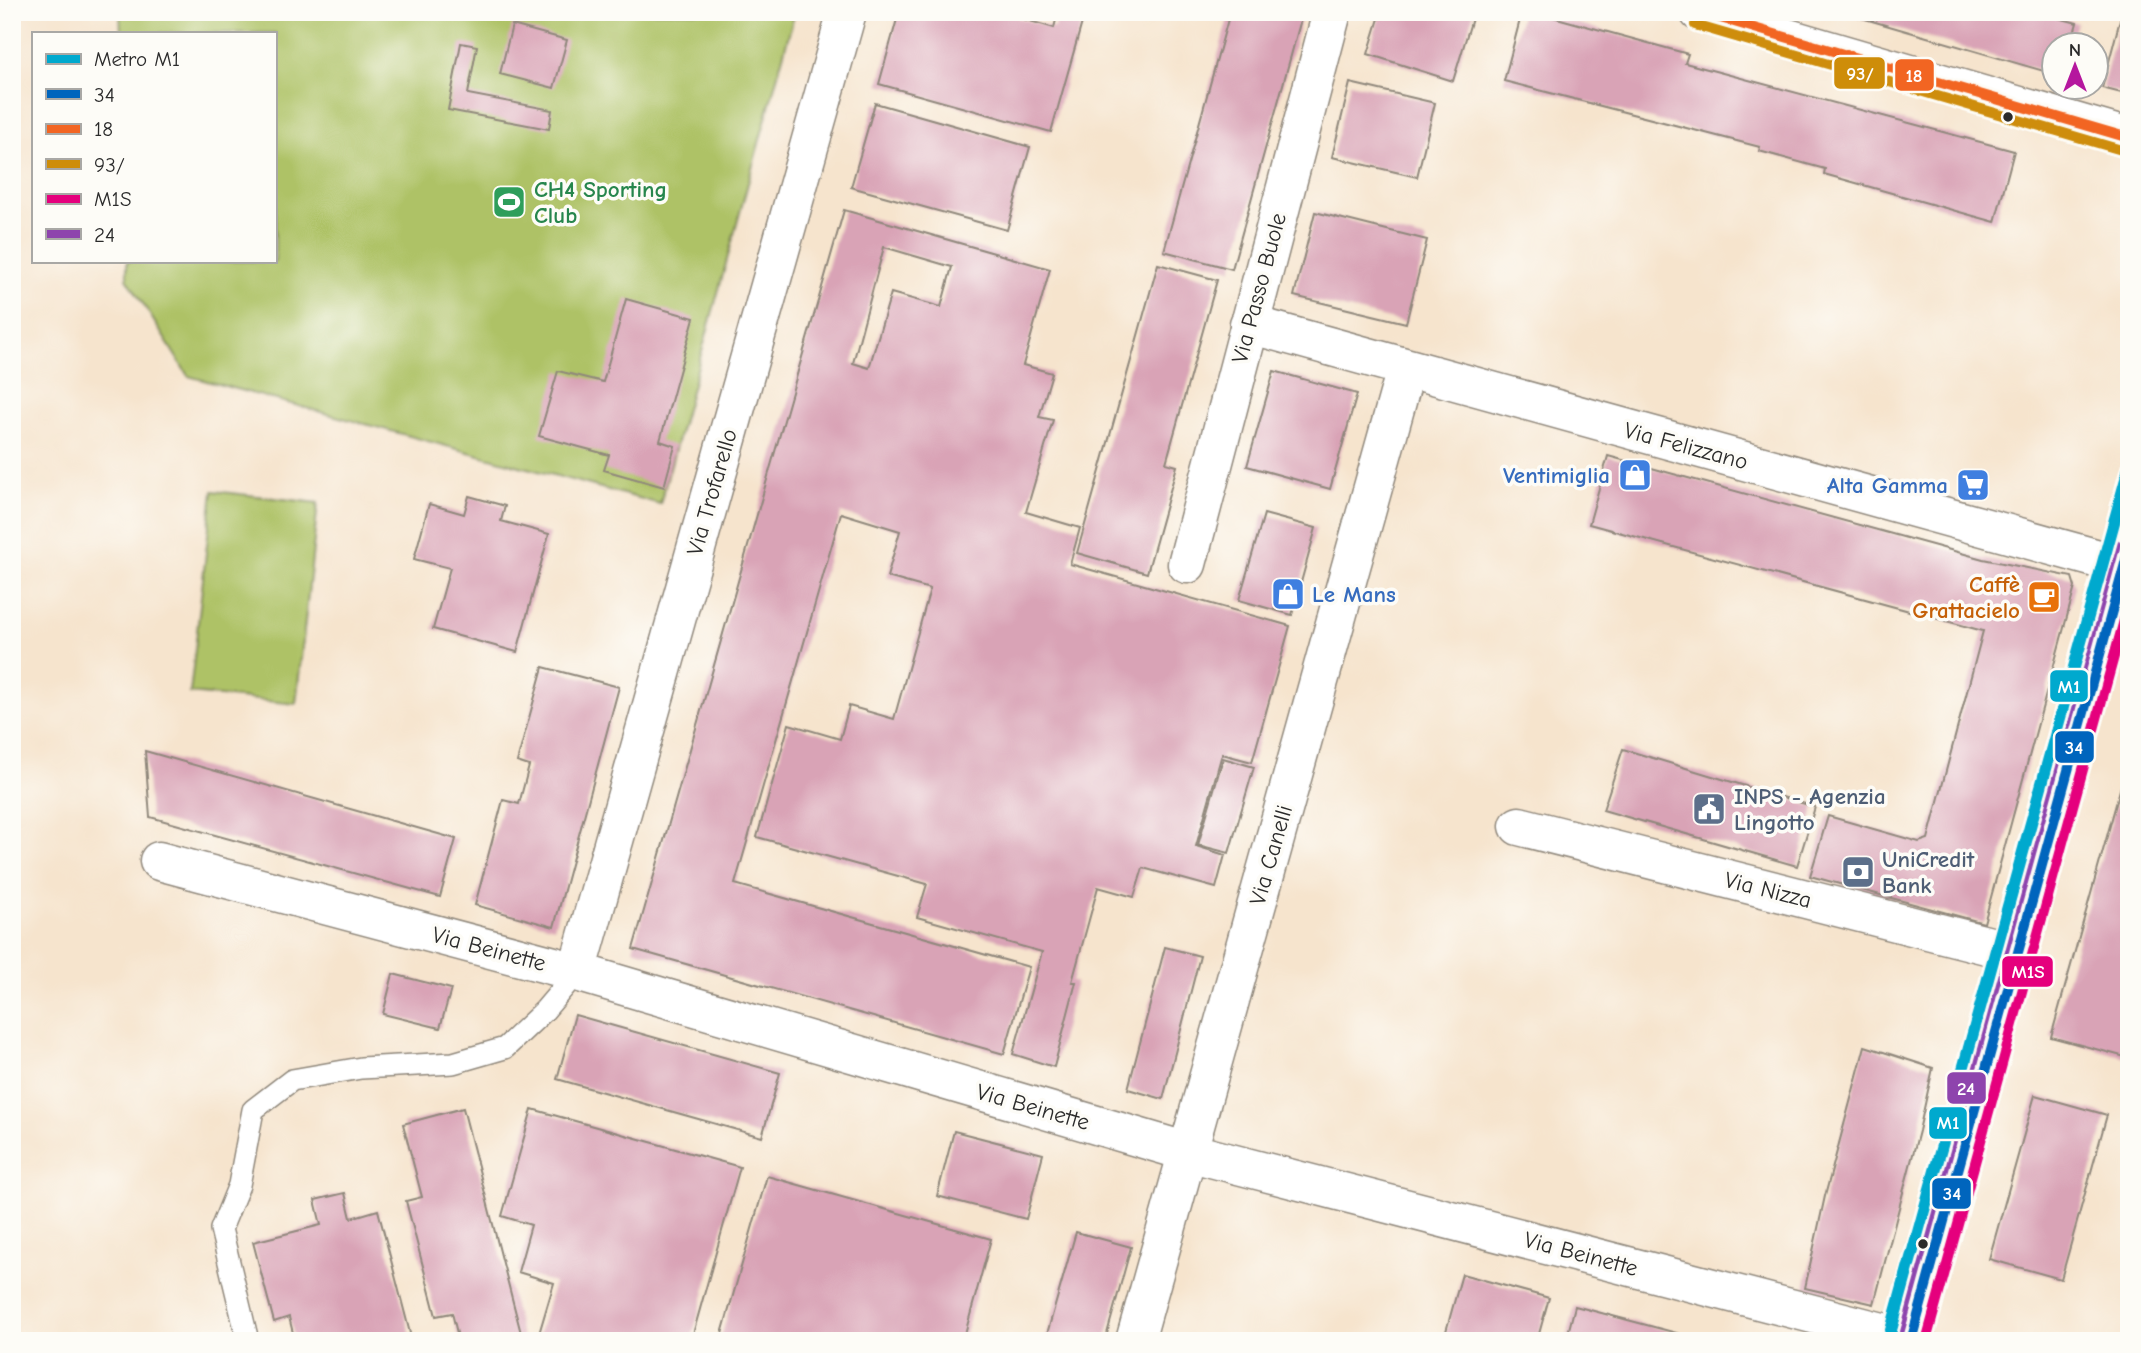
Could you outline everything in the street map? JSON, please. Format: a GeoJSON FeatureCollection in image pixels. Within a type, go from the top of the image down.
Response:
{"type":"FeatureCollection","features":[{"type":"Feature","properties":{"kind":"street","name":"Via Trofarello"},"geometry":{"type":"LineString","coordinates":[[577,972],[847,12]]}},
{"type":"Feature","properties":{"kind":"street","name":"Via Passo Buole"},"geometry":{"type":"LineString","coordinates":[[1187,564],[1332,12]]}},
{"type":"Feature","properties":{"kind":"street"},"geometry":{"type":"LineString","coordinates":[[1699,12],[2129,138]]}},
{"type":"Feature","properties":{"kind":"street","name":"Via Felizzano"},"geometry":{"type":"LineString","coordinates":[[1250,324],[1406,369],[2126,557]]}},
{"type":"Feature","properties":{"kind":"street","name":"Via Canelli"},"geometry":{"type":"LineString","coordinates":[[1135,1341],[1406,369]]}},
{"type":"Feature","properties":{"kind":"street"},"geometry":{"type":"LineString","coordinates":[[1913,1340],[2126,557]]}},
{"type":"Feature","properties":{"kind":"street","name":"Via Nizza"},"geometry":{"type":"LineString","coordinates":[[1519,826],[2018,953]]}},
{"type":"Feature","properties":{"kind":"street","name":"Via Beinette"},"geometry":{"type":"LineString","coordinates":[[159,860],[577,972],[1188,1152],[1913,1340]]}},
{"type":"Feature","properties":{"kind":"lane"},"geometry":{"type":"LineString","coordinates":[[248,1341],[221,1229],[239,1185],[253,1110],[292,1080],[361,1068],[453,1063],[505,1048],[544,1011],[577,972]]}},
{"type":"Feature","properties":{"kind":"green space","name":"CH4 Sporting Club"},"geometry":{"type":"Polygon","coordinates":[[[120,12],[795,12],[660,504],[188,376],[127,278],[127,262],[276,262],[276,32],[121,32],[120,12]]]}},
{"type":"Feature","properties":{"kind":"green space"},"geometry":{"type":"Polygon","coordinates":[[[213,491],[318,503],[296,704],[190,693],[213,491]]]}},
{"type":"Feature","properties":{"kind":"building"},"geometry":{"type":"Polygon","coordinates":[[[899,12],[999,12],[1054,28],[1058,12],[1085,12],[1051,132],[879,84],[899,12]]]}},
{"type":"Feature","properties":{"kind":"building"},"geometry":{"type":"Polygon","coordinates":[[[1230,12],[1303,12],[1232,269],[1164,251],[1230,12]]]}},
{"type":"Feature","properties":{"kind":"building"},"geometry":{"type":"Polygon","coordinates":[[[1381,12],[1474,12],[1453,81],[1368,54],[1381,12]]]}},
{"type":"Feature","properties":{"kind":"building"},"geometry":{"type":"Polygon","coordinates":[[[1522,12],[1535,12],[1688,54],[1685,63],[2014,151],[1995,222],[1824,174],[1825,169],[1759,151],[1760,147],[1504,81],[1522,12]]]}},
{"type":"Feature","properties":{"kind":"building"},"geometry":{"type":"Polygon","coordinates":[[[1841,12],[2036,12],[2077,23],[2074,32],[2039,32],[2039,70],[1841,12]]]}},
{"type":"Feature","properties":{"kind":"building"},"geometry":{"type":"Polygon","coordinates":[[[2122,12],[2129,12],[2129,95],[2110,90],[2110,58],[2122,12]]]}},
{"type":"Feature","properties":{"kind":"building"},"geometry":{"type":"Polygon","coordinates":[[[512,25],[567,40],[554,88],[500,74],[512,25]]]}},
{"type":"Feature","properties":{"kind":"building"},"geometry":{"type":"Polygon","coordinates":[[[461,43],[477,46],[468,94],[552,110],[549,129],[448,110],[461,43]]]}},
{"type":"Feature","properties":{"kind":"building"},"geometry":{"type":"Polygon","coordinates":[[[1350,83],[1435,103],[1417,177],[1332,157],[1350,83]]]}},
{"type":"Feature","properties":{"kind":"building"},"geometry":{"type":"Polygon","coordinates":[[[875,103],[1030,147],[1007,230],[851,187],[875,103]]]}},
{"type":"Feature","properties":{"kind":"building"},"geometry":{"type":"Polygon","coordinates":[[[844,210],[1050,269],[1023,365],[1052,373],[1039,417],[1053,420],[1026,512],[1080,528],[1070,564],[1290,626],[1252,762],[1222,754],[1196,846],[1225,855],[1216,888],[1143,868],[1134,897],[1098,887],[1072,982],[1076,982],[1054,1067],[1013,1054],[1042,952],[917,917],[927,884],[757,837],[789,724],[840,739],[849,706],[894,719],[930,589],[887,577],[900,531],[841,513],[735,884],[1029,967],[1004,1054],[633,949],[844,210]],[[884,247],[853,363],[869,368],[891,293],[941,307],[952,267],[884,247]]]}},
{"type":"Feature","properties":{"kind":"building"},"geometry":{"type":"Polygon","coordinates":[[[1315,212],[1427,240],[1406,323],[1294,296],[1315,212]]]}},
{"type":"Feature","properties":{"kind":"building"},"geometry":{"type":"Polygon","coordinates":[[[1158,264],[1217,280],[1166,463],[1177,466],[1147,573],[1077,553],[1158,264]]]}},
{"type":"Feature","properties":{"kind":"building"},"geometry":{"type":"Polygon","coordinates":[[[626,299],[694,318],[660,441],[675,446],[664,487],[604,470],[609,455],[539,436],[558,371],[603,382],[626,299]]]}},
{"type":"Feature","properties":{"kind":"building"},"geometry":{"type":"Polygon","coordinates":[[[1274,371],[1357,394],[1330,489],[1247,466],[1274,371]]]}},
{"type":"Feature","properties":{"kind":"building"},"geometry":{"type":"Polygon","coordinates":[[[1608,456],[1983,559],[2072,577],[2075,587],[1984,923],[1810,876],[1828,816],[1919,842],[1928,839],[1983,631],[1589,524],[1608,456]]]}},
{"type":"Feature","properties":{"kind":"building"},"geometry":{"type":"Polygon","coordinates":[[[469,496],[505,506],[501,521],[549,534],[517,652],[433,629],[450,568],[414,559],[429,504],[464,514],[469,496]]]}},
{"type":"Feature","properties":{"kind":"building"},"geometry":{"type":"Polygon","coordinates":[[[1264,514],[1316,528],[1292,615],[1239,600],[1264,514]]]}},
{"type":"Feature","properties":{"kind":"building"},"geometry":{"type":"Polygon","coordinates":[[[543,667],[619,687],[554,927],[475,905],[503,800],[519,804],[529,766],[517,762],[543,667]]]}},
{"type":"Feature","properties":{"kind":"building","name":"INPS - Agenzia Lingotto"},"geometry":{"type":"Polygon","coordinates":[[[1623,749],[1815,807],[1797,866],[1603,810],[1623,749]]]}},
{"type":"Feature","properties":{"kind":"building"},"geometry":{"type":"Polygon","coordinates":[[[145,751],[456,839],[440,897],[150,817],[145,751]]]}},
{"type":"Feature","properties":{"kind":"building"},"geometry":{"type":"Polygon","coordinates":[[[1223,758],[1254,767],[1229,853],[1198,845],[1223,758]]]}},
{"type":"Feature","properties":{"kind":"building"},"geometry":{"type":"Polygon","coordinates":[[[2129,761],[2129,1058],[2051,1037],[2129,761]]]}},
{"type":"Feature","properties":{"kind":"building"},"geometry":{"type":"Polygon","coordinates":[[[1165,947],[1200,956],[1163,1099],[1128,1089],[1165,947]]]}},
{"type":"Feature","properties":{"kind":"building"},"geometry":{"type":"Polygon","coordinates":[[[393,974],[451,989],[440,1028],[383,1014],[393,974]]]}},
{"type":"Feature","properties":{"kind":"building"},"geometry":{"type":"Polygon","coordinates":[[[575,1015],[780,1073],[762,1137],[557,1079],[575,1015]]]}},
{"type":"Feature","properties":{"kind":"building"},"geometry":{"type":"Polygon","coordinates":[[[1865,1046],[1933,1068],[1874,1304],[1805,1288],[1825,1196],[1865,1046]]]}},
{"type":"Feature","properties":{"kind":"building"},"geometry":{"type":"Polygon","coordinates":[[[2035,1095],[2107,1115],[2061,1279],[1989,1259],[2035,1095]]]}},
{"type":"Feature","properties":{"kind":"building"},"geometry":{"type":"Polygon","coordinates":[[[463,1108],[523,1341],[459,1341],[452,1313],[436,1316],[406,1201],[422,1197],[403,1124],[463,1108]]]}},
{"type":"Feature","properties":{"kind":"building"},"geometry":{"type":"Polygon","coordinates":[[[532,1109],[740,1167],[691,1341],[552,1341],[538,1337],[554,1283],[518,1272],[531,1225],[502,1216],[532,1109]]]}},
{"type":"Feature","properties":{"kind":"building"},"geometry":{"type":"Polygon","coordinates":[[[954,1131],[1043,1154],[1026,1219],[937,1196],[954,1131]]]}},
{"type":"Feature","properties":{"kind":"building"},"geometry":{"type":"Polygon","coordinates":[[[767,1176],[991,1239],[963,1341],[720,1341],[767,1176]]]}},
{"type":"Feature","properties":{"kind":"building"},"geometry":{"type":"Polygon","coordinates":[[[345,1193],[351,1218],[378,1210],[412,1341],[295,1341],[289,1317],[274,1322],[253,1242],[321,1225],[315,1200],[345,1193]]]}},
{"type":"Feature","properties":{"kind":"building"},"geometry":{"type":"Polygon","coordinates":[[[1076,1232],[1131,1247],[1105,1341],[1045,1341],[1076,1232]]]}},
{"type":"Feature","properties":{"kind":"building"},"geometry":{"type":"Polygon","coordinates":[[[1462,1274],[1549,1298],[1537,1341],[1465,1341],[1445,1335],[1462,1274]]]}},
{"type":"Feature","properties":{"kind":"building"},"geometry":{"type":"Polygon","coordinates":[[[1575,1306],[1703,1340],[1566,1341],[1575,1306]]]}},
{"type":"Feature","properties":{"kind":"metro line","name":"M1"},"geometry":{"type":"LineString","coordinates":[[1888,1341],[2129,468]]}},
{"type":"Feature","properties":{"kind":"transit line","name":"18"},"geometry":{"type":"LineString","coordinates":[[1700,12],[2129,138]]}},
{"type":"Feature","properties":{"kind":"transit line","name":"93/"},"geometry":{"type":"LineString","coordinates":[[1695,25],[2125,151]]}},
{"type":"Feature","properties":{"kind":"transit line","name":"24"},"geometry":{"type":"LineString","coordinates":[[1898,1337],[2116,544]]}},
{"type":"Feature","properties":{"kind":"transit line","name":"34"},"geometry":{"type":"LineString","coordinates":[[1911,1341],[2129,549]]}},
{"type":"Feature","properties":{"kind":"transit line","name":"M1S"},"geometry":{"type":"LineString","coordinates":[[1926,1341],[2129,602]]}},
{"type":"Feature","properties":{"kind":"place","name":"CH4 Sporting Club"},"geometry":{"type":"Point","coordinates":[509,202]}},
{"type":"Feature","properties":{"kind":"place","name":"Ventimiglia"},"geometry":{"type":"Point","coordinates":[1635,475]}},
{"type":"Feature","properties":{"kind":"place","name":"Alta Gamma"},"geometry":{"type":"Point","coordinates":[1973,485]}},
{"type":"Feature","properties":{"kind":"place","name":"Le Mans"},"geometry":{"type":"Point","coordinates":[1288,594]}},
{"type":"Feature","properties":{"kind":"place","name":"Caffè Grattacielo"},"geometry":{"type":"Point","coordinates":[2044,597]}},
{"type":"Feature","properties":{"kind":"place","name":"INPS - Agenzia Lingotto"},"geometry":{"type":"Point","coordinates":[1709,809]}},
{"type":"Feature","properties":{"kind":"place","name":"UniCredit Bank"},"geometry":{"type":"Point","coordinates":[1858,872]}}]}
